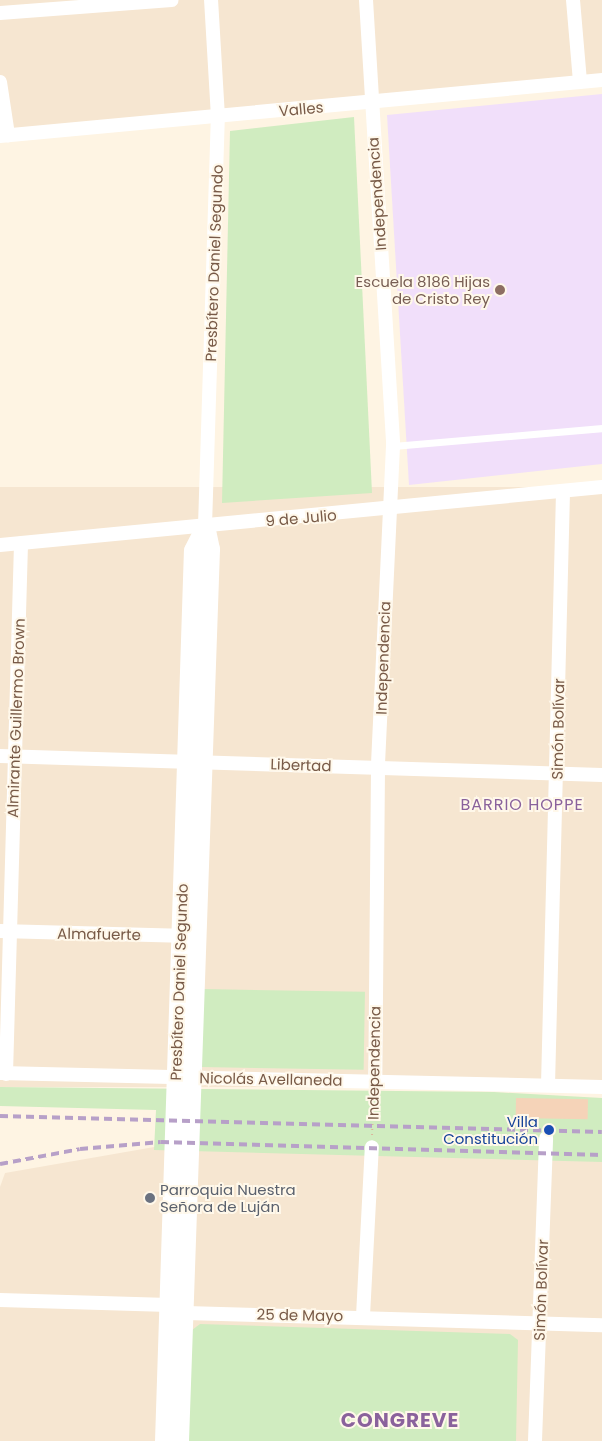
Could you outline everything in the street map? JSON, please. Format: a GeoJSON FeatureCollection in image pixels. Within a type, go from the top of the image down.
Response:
{"type":"FeatureCollection","features":[{"type":"Feature","properties":{"kind":"main road","name":"Presbítero Daniel Segundo"},"geometry":{"type":"LineString","coordinates":[[164,1441],[169,1305],[184,1078],[194,762],[210,549],[205,526]]}},
{"type":"Feature","properties":{"kind":"main road","name":"Presbítero Daniel Segundo"},"geometry":{"type":"LineString","coordinates":[[180,1441],[186,1313],[184,1078]]}},
{"type":"Feature","properties":{"kind":"street"},"geometry":{"type":"LineString","coordinates":[[0,13],[172,0]]}},
{"type":"Feature","properties":{"kind":"street","name":"Presbítero Daniel Segundo"},"geometry":{"type":"LineString","coordinates":[[205,526],[218,116],[211,0]]}},
{"type":"Feature","properties":{"kind":"street","name":"Independencia"},"geometry":{"type":"LineString","coordinates":[[366,0],[393,446],[388,510],[378,768],[375,1082]]}},
{"type":"Feature","properties":{"kind":"street"},"geometry":{"type":"LineString","coordinates":[[573,0],[580,82]]}},
{"type":"Feature","properties":{"kind":"street","name":"Valles"},"geometry":{"type":"LineString","coordinates":[[4,136],[602,80]]}},
{"type":"Feature","properties":{"kind":"street"},"geometry":{"type":"LineString","coordinates":[[0,82],[4,136]]}},
{"type":"Feature","properties":{"kind":"street","name":"9 de Julio"},"geometry":{"type":"LineString","coordinates":[[0,545],[388,510],[602,487]]}},
{"type":"Feature","properties":{"kind":"street","name":"Simón Bolívar"},"geometry":{"type":"LineString","coordinates":[[548,1086],[563,492]]}},
{"type":"Feature","properties":{"kind":"street","name":"Almirante Guillermo Brown"},"geometry":{"type":"LineString","coordinates":[[3,1074],[5,932],[15,756],[21,543]]}},
{"type":"Feature","properties":{"kind":"street","name":"Libertad"},"geometry":{"type":"LineString","coordinates":[[0,756],[602,775]]}},
{"type":"Feature","properties":{"kind":"street","name":"Almafuerte"},"geometry":{"type":"LineString","coordinates":[[5,932],[189,936]]}},
{"type":"Feature","properties":{"kind":"street","name":"Nicolás Avellaneda"},"geometry":{"type":"LineString","coordinates":[[3,1074],[602,1087]]}},
{"type":"Feature","properties":{"kind":"street","name":"Simón Bolívar"},"geometry":{"type":"LineString","coordinates":[[535,1441],[546,1138]]}},
{"type":"Feature","properties":{"kind":"street"},"geometry":{"type":"LineString","coordinates":[[363,1316],[372,1147]]}},
{"type":"Feature","properties":{"kind":"street","name":"25 de Mayo"},"geometry":{"type":"LineString","coordinates":[[0,1300],[169,1305],[186,1313],[363,1316],[602,1325]]}},
{"type":"Feature","properties":{"kind":"lane"},"geometry":{"type":"LineString","coordinates":[[393,446],[602,428]]}},
{"type":"Feature","properties":{"kind":"path","name":"Independencia"},"geometry":{"type":"LineString","coordinates":[[372,1147],[375,1082]]}},
{"type":"Feature","properties":{"kind":"shaded area"},"geometry":{"type":"Polygon","coordinates":[[[0,0],[602,0],[602,80],[8,135],[0,82],[0,0]]]}},
{"type":"Feature","properties":{"kind":"shaded area","name":"Escuela 8186 Hijas de Cristo Rey"},"geometry":{"type":"Polygon","coordinates":[[[602,94],[602,464],[409,485],[387,115],[602,94]]]}},
{"type":"Feature","properties":{"kind":"shaded area"},"geometry":{"type":"Polygon","coordinates":[[[0,487],[602,487],[602,1087],[0,1087],[0,487]]]}},
{"type":"Feature","properties":{"kind":"shaded area"},"geometry":{"type":"Polygon","coordinates":[[[183,1142],[602,1155],[602,1441],[0,1441],[0,1187],[5,1173],[183,1142]]]}},
{"type":"Feature","properties":{"kind":"green space"},"geometry":{"type":"Polygon","coordinates":[[[354,117],[372,493],[222,503],[230,131],[354,117]]]}},
{"type":"Feature","properties":{"kind":"green space"},"geometry":{"type":"Polygon","coordinates":[[[202,989],[365,992],[364,1070],[201,1067],[202,989]]]}},
{"type":"Feature","properties":{"kind":"green space"},"geometry":{"type":"Polygon","coordinates":[[[0,1087],[494,1092],[602,1098],[602,1162],[154,1150],[156,1110],[0,1106],[0,1087]]]}},
{"type":"Feature","properties":{"kind":"green space"},"geometry":{"type":"Polygon","coordinates":[[[200,1324],[510,1334],[518,1340],[516,1441],[188,1441],[192,1330],[200,1324]]]}},
{"type":"Feature","properties":{"kind":"building"},"geometry":{"type":"Polygon","coordinates":[[[516,1098],[588,1099],[588,1119],[516,1118],[516,1098]]]}},
{"type":"Feature","properties":{"kind":"railway"},"geometry":{"type":"LineString","coordinates":[[0,1116],[602,1132]]}},
{"type":"Feature","properties":{"kind":"railway"},"geometry":{"type":"LineString","coordinates":[[0,1164],[80,1149],[161,1142],[602,1155]]}},
{"type":"Feature","properties":{"kind":"place","name":"Escuela 8186 Hijas de Cristo Rey"},"geometry":{"type":"Point","coordinates":[500,290]}},
{"type":"Feature","properties":{"kind":"place","name":"Villa Constitución"},"geometry":{"type":"Point","coordinates":[549,1130]}},
{"type":"Feature","properties":{"kind":"place","name":"Parroquia Nuestra Señora de Luján"},"geometry":{"type":"Point","coordinates":[150,1198]}},
{"type":"Feature","properties":{"kind":"district","name":"BARRIO HOPPE"},"geometry":{"type":"Point","coordinates":[522,805]}},
{"type":"Feature","properties":{"kind":"district","name":"CONGREVE"},"geometry":{"type":"Point","coordinates":[400,1420]}}]}
